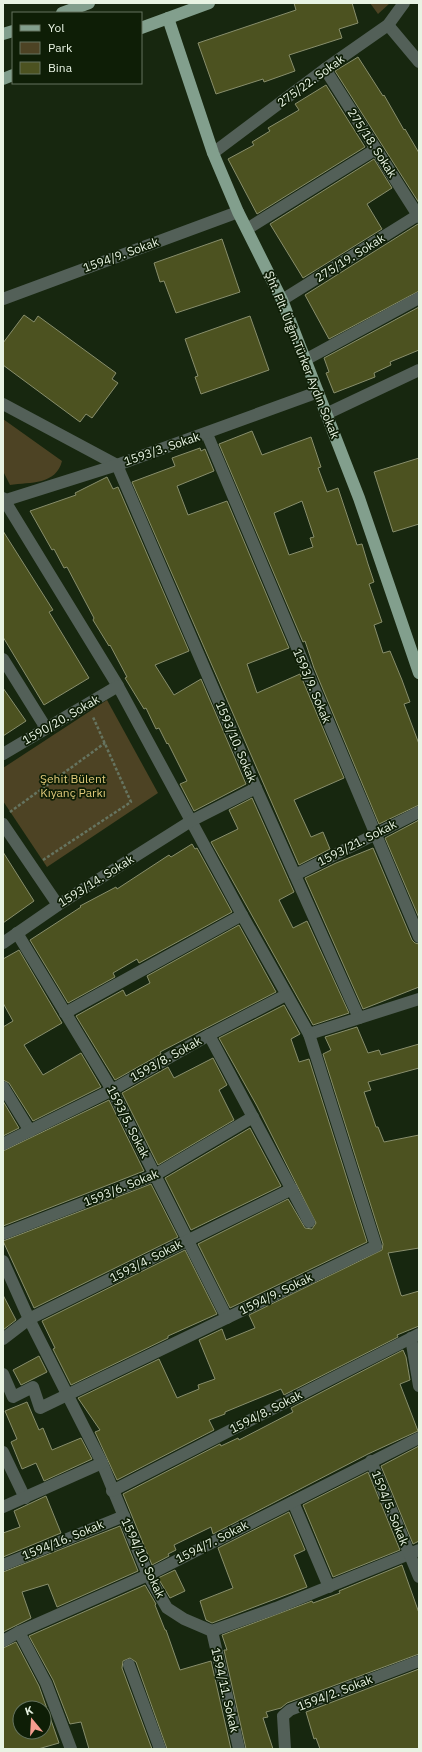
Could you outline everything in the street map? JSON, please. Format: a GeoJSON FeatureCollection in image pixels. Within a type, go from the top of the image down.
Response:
{"type":"FeatureCollection","features":[{"type":"Feature","properties":{"kind":"main road"},"geometry":{"type":"LineString","coordinates":[[65,12],[89,3]]}},
{"type":"Feature","properties":{"kind":"main road"},"geometry":{"type":"LineString","coordinates":[[142,28],[209,3]]}},
{"type":"Feature","properties":{"kind":"main road","name":"Şht. Plt. Ütğm.Türker Aydın Sokak"},"geometry":{"type":"LineString","coordinates":[[168,18],[213,154],[238,212],[282,300],[359,498],[419,673]]}},
{"type":"Feature","properties":{"kind":"street","name":"275/22. Sokak"},"geometry":{"type":"LineString","coordinates":[[213,154],[388,25],[404,3]]}},
{"type":"Feature","properties":{"kind":"street"},"geometry":{"type":"LineString","coordinates":[[388,25],[419,62]]}},
{"type":"Feature","properties":{"kind":"street","name":"275/18. Sokak"},"geometry":{"type":"LineString","coordinates":[[325,70],[419,216]]}},
{"type":"Feature","properties":{"kind":"street"},"geometry":{"type":"LineString","coordinates":[[247,229],[376,149]]}},
{"type":"Feature","properties":{"kind":"street","name":"1594/9. Sokak"},"geometry":{"type":"LineString","coordinates":[[3,299],[238,212]]}},
{"type":"Feature","properties":{"kind":"street","name":"275/19. Sokak"},"geometry":{"type":"LineString","coordinates":[[282,300],[419,216]]}},
{"type":"Feature","properties":{"kind":"street"},"geometry":{"type":"LineString","coordinates":[[305,360],[419,298]]}},
{"type":"Feature","properties":{"kind":"street"},"geometry":{"type":"LineString","coordinates":[[326,414],[419,370]]}},
{"type":"Feature","properties":{"kind":"street","name":"1593/3. Sokak"},"geometry":{"type":"LineString","coordinates":[[3,500],[117,465],[207,434],[318,392]]}},
{"type":"Feature","properties":{"kind":"street"},"geometry":{"type":"LineString","coordinates":[[3,404],[117,465]]}},
{"type":"Feature","properties":{"kind":"street","name":"1593/9. Sokak"},"geometry":{"type":"LineString","coordinates":[[207,434],[374,834],[419,937]]}},
{"type":"Feature","properties":{"kind":"street","name":"1593/10. Sokak"},"geometry":{"type":"LineString","coordinates":[[117,465],[256,788],[359,1018]]}},
{"type":"Feature","properties":{"kind":"street"},"geometry":{"type":"LineString","coordinates":[[3,500],[118,686],[242,915],[310,1034],[419,999]]}},
{"type":"Feature","properties":{"kind":"street"},"geometry":{"type":"LineString","coordinates":[[3,659],[46,728]]}},
{"type":"Feature","properties":{"kind":"street","name":"1590/20. Sokak"},"geometry":{"type":"LineString","coordinates":[[3,754],[118,686]]}},
{"type":"Feature","properties":{"kind":"street","name":"1593/14. Sokak"},"geometry":{"type":"LineString","coordinates":[[3,943],[58,905],[191,821],[256,788]]}},
{"type":"Feature","properties":{"kind":"street","name":"1593/21. Sokak"},"geometry":{"type":"LineString","coordinates":[[295,875],[419,812]]}},
{"type":"Feature","properties":{"kind":"street"},"geometry":{"type":"LineString","coordinates":[[3,824],[58,905]]}},
{"type":"Feature","properties":{"kind":"street"},"geometry":{"type":"LineString","coordinates":[[65,1013],[242,915]]}},
{"type":"Feature","properties":{"kind":"street","name":"1593/5. Sokak"},"geometry":{"type":"LineString","coordinates":[[17,933],[112,1090],[227,1318]]}},
{"type":"Feature","properties":{"kind":"street","name":"1593/8. Sokak"},"geometry":{"type":"LineString","coordinates":[[3,1144],[112,1090],[209,1035],[286,994]]}},
{"type":"Feature","properties":{"kind":"street","name":"1594/9. Sokak"},"geometry":{"type":"LineString","coordinates":[[3,1374],[13,1397],[33,1387],[40,1408],[376,1246],[310,1034]]}},
{"type":"Feature","properties":{"kind":"street"},"geometry":{"type":"LineString","coordinates":[[209,1035],[309,1222]]}},
{"type":"Feature","properties":{"kind":"street"},"geometry":{"type":"LineString","coordinates":[[3,1087],[30,1130]]}},
{"type":"Feature","properties":{"kind":"street","name":"1593/6. Sokak"},"geometry":{"type":"LineString","coordinates":[[3,1234],[155,1176],[253,1117]]}},
{"type":"Feature","properties":{"kind":"street","name":"1593/4. Sokak"},"geometry":{"type":"LineString","coordinates":[[3,1339],[30,1319],[292,1189]]}},
{"type":"Feature","properties":{"kind":"street","name":"1594/10. Sokak"},"geometry":{"type":"LineString","coordinates":[[3,1261],[30,1319],[69,1394],[102,1463],[112,1491],[148,1575],[167,1608],[184,1619],[212,1631]]}},
{"type":"Feature","properties":{"kind":"street"},"geometry":{"type":"LineString","coordinates":[[415,1336],[419,1386]]}},
{"type":"Feature","properties":{"kind":"street","name":"1594/8. Sokak"},"geometry":{"type":"LineString","coordinates":[[112,1491],[415,1336]]}},
{"type":"Feature","properties":{"kind":"street","name":"1594/7. Sokak"},"geometry":{"type":"LineString","coordinates":[[3,1640],[148,1575],[419,1438]]}},
{"type":"Feature","properties":{"kind":"street"},"geometry":{"type":"LineString","coordinates":[[3,1452],[25,1498]]}},
{"type":"Feature","properties":{"kind":"street","name":"1594/5. Sokak"},"geometry":{"type":"LineString","coordinates":[[371,1462],[414,1552],[419,1577]]}},
{"type":"Feature","properties":{"kind":"street"},"geometry":{"type":"LineString","coordinates":[[3,1508],[102,1463]]}},
{"type":"Feature","properties":{"kind":"street"},"geometry":{"type":"LineString","coordinates":[[293,1502],[329,1586]]}},
{"type":"Feature","properties":{"kind":"street","name":"1594/16. Sokak"},"geometry":{"type":"LineString","coordinates":[[3,1565],[124,1516]]}},
{"type":"Feature","properties":{"kind":"street"},"geometry":{"type":"LineString","coordinates":[[212,1631],[276,1608],[414,1552]]}},
{"type":"Feature","properties":{"kind":"street","name":"1594/11. Sokak"},"geometry":{"type":"LineString","coordinates":[[212,1631],[239,1749]]}},
{"type":"Feature","properties":{"kind":"street"},"geometry":{"type":"LineString","coordinates":[[19,1632],[46,1683],[71,1749]]}},
{"type":"Feature","properties":{"kind":"street","name":"1594/2. Sokak"},"geometry":{"type":"LineString","coordinates":[[285,1749],[283,1716],[290,1710],[419,1661]]}},
{"type":"Feature","properties":{"kind":"street"},"geometry":{"type":"LineString","coordinates":[[129,1665],[160,1749]]}},
{"type":"Feature","properties":{"kind":"path"},"geometry":{"type":"LineString","coordinates":[[42,860],[131,802],[87,705]]}},
{"type":"Feature","properties":{"kind":"path"},"geometry":{"type":"LineString","coordinates":[[10,812],[105,743]]}},
{"type":"Feature","properties":{"kind":"green space"},"geometry":{"type":"Polygon","coordinates":[[[370,3],[390,3],[378,14],[370,3]]]}},
{"type":"Feature","properties":{"kind":"green space"},"geometry":{"type":"Polygon","coordinates":[[[3,419],[62,461],[59,469],[54,474],[42,481],[10,485],[3,471],[3,419]]]}},
{"type":"Feature","properties":{"kind":"green space","name":"Şehit Bülent Kıyanç Parkı"},"geometry":{"type":"Polygon","coordinates":[[[107,700],[158,793],[47,867],[3,801],[3,768],[107,700]]]}},
{"type":"Feature","properties":{"kind":"building"},"geometry":{"type":"Polygon","coordinates":[[[294,3],[352,3],[358,23],[339,29],[342,38],[289,55],[295,71],[264,82],[263,79],[216,94],[198,43],[296,10],[294,3]]]}},
{"type":"Feature","properties":{"kind":"building"},"geometry":{"type":"Polygon","coordinates":[[[358,57],[383,96],[384,95],[419,153],[419,203],[335,71],[358,57]]]}},
{"type":"Feature","properties":{"kind":"building"},"geometry":{"type":"Polygon","coordinates":[[[326,85],[365,147],[257,214],[228,159],[254,145],[252,142],[270,131],[268,128],[299,110],[295,104],[326,85]]]}},
{"type":"Feature","properties":{"kind":"building"},"geometry":{"type":"Polygon","coordinates":[[[374,159],[392,188],[367,204],[382,229],[303,278],[270,224],[374,159]]]}},
{"type":"Feature","properties":{"kind":"building"},"geometry":{"type":"Polygon","coordinates":[[[418,224],[419,291],[329,339],[305,295],[418,224]]]}},
{"type":"Feature","properties":{"kind":"building"},"geometry":{"type":"Polygon","coordinates":[[[222,239],[240,292],[176,313],[164,281],[160,282],[154,263],[222,239]]]}},
{"type":"Feature","properties":{"kind":"building"},"geometry":{"type":"Polygon","coordinates":[[[419,307],[419,350],[390,362],[391,365],[374,373],[375,377],[334,393],[326,373],[329,372],[324,358],[419,307]]]}},
{"type":"Feature","properties":{"kind":"building"},"geometry":{"type":"Polygon","coordinates":[[[24,315],[34,322],[38,316],[116,373],[112,379],[118,383],[92,418],[86,414],[80,422],[3,365],[3,343],[24,315]]]}},
{"type":"Feature","properties":{"kind":"building"},"geometry":{"type":"Polygon","coordinates":[[[250,316],[269,370],[201,394],[195,377],[198,376],[185,339],[250,316]]]}},
{"type":"Feature","properties":{"kind":"building"},"geometry":{"type":"Polygon","coordinates":[[[252,431],[262,455],[311,437],[321,467],[318,468],[327,492],[338,488],[357,545],[362,544],[374,582],[369,584],[382,622],[374,625],[383,653],[390,651],[410,702],[404,704],[419,744],[419,805],[379,824],[314,668],[305,641],[303,642],[219,444],[252,431]],[[302,501],[274,513],[289,555],[313,547],[310,538],[314,537],[302,501]]]}},
{"type":"Feature","properties":{"kind":"building"},"geometry":{"type":"Polygon","coordinates":[[[200,448],[201,451],[205,449],[214,471],[177,486],[188,515],[227,501],[289,648],[247,664],[257,693],[300,674],[344,778],[294,800],[311,837],[323,832],[330,849],[299,865],[132,482],[175,466],[172,458],[200,448]]]}},
{"type":"Feature","properties":{"kind":"building"},"geometry":{"type":"Polygon","coordinates":[[[419,458],[419,524],[393,532],[374,472],[419,458]]]}},
{"type":"Feature","properties":{"kind":"building"},"geometry":{"type":"Polygon","coordinates":[[[107,477],[113,489],[118,487],[189,651],[155,665],[174,695],[201,679],[246,784],[194,811],[180,784],[187,781],[168,743],[167,744],[159,728],[156,729],[146,708],[144,709],[125,678],[127,677],[110,645],[109,646],[93,620],[94,618],[67,567],[64,568],[54,549],[52,550],[30,511],[76,495],[75,493],[107,477]]]}},
{"type":"Feature","properties":{"kind":"building"},"geometry":{"type":"Polygon","coordinates":[[[3,531],[53,610],[49,612],[89,678],[44,705],[3,637],[3,531]]]}},
{"type":"Feature","properties":{"kind":"building"},"geometry":{"type":"Polygon","coordinates":[[[3,688],[26,721],[3,736],[3,688]]]}},
{"type":"Feature","properties":{"kind":"building"},"geometry":{"type":"Polygon","coordinates":[[[252,798],[294,892],[279,900],[293,928],[307,921],[349,1013],[313,1025],[211,842],[238,829],[229,810],[252,798]]]}},
{"type":"Feature","properties":{"kind":"building"},"geometry":{"type":"Polygon","coordinates":[[[419,820],[419,918],[385,838],[419,820]]]}},
{"type":"Feature","properties":{"kind":"building"},"geometry":{"type":"Polygon","coordinates":[[[192,844],[195,849],[197,848],[232,912],[139,963],[137,959],[113,973],[115,977],[68,1003],[30,940],[81,907],[80,906],[116,887],[117,889],[169,855],[171,857],[192,844]]]}},
{"type":"Feature","properties":{"kind":"building"},"geometry":{"type":"Polygon","coordinates":[[[373,848],[412,940],[419,944],[419,987],[363,1009],[305,878],[336,863],[373,848]]]}},
{"type":"Feature","properties":{"kind":"building"},"geometry":{"type":"Polygon","coordinates":[[[3,852],[34,901],[3,923],[3,852]]]}},
{"type":"Feature","properties":{"kind":"building"},"geometry":{"type":"Polygon","coordinates":[[[239,925],[276,992],[160,1052],[161,1054],[115,1080],[76,1016],[123,990],[126,996],[150,983],[147,976],[239,925]]]}},
{"type":"Feature","properties":{"kind":"building"},"geometry":{"type":"Polygon","coordinates":[[[19,950],[62,1023],[24,1045],[43,1075],[81,1053],[101,1087],[33,1121],[9,1083],[3,1080],[3,1027],[13,1021],[3,1003],[3,959],[19,950]]]}},
{"type":"Feature","properties":{"kind":"building"},"geometry":{"type":"Polygon","coordinates":[[[284,1005],[300,1034],[291,1039],[299,1062],[309,1059],[367,1242],[230,1308],[198,1244],[288,1199],[305,1228],[312,1229],[316,1223],[257,1106],[219,1038],[284,1005]]]}},
{"type":"Feature","properties":{"kind":"building"},"geometry":{"type":"Polygon","coordinates":[[[357,1027],[368,1053],[379,1050],[381,1055],[419,1044],[419,1068],[368,1082],[371,1090],[364,1092],[376,1127],[378,1127],[384,1142],[419,1135],[419,1248],[388,1253],[401,1295],[419,1291],[419,1326],[397,1335],[398,1337],[284,1395],[281,1389],[209,1420],[214,1430],[117,1480],[95,1432],[100,1430],[78,1398],[159,1359],[177,1398],[199,1389],[198,1385],[215,1379],[199,1340],[222,1329],[226,1340],[255,1328],[249,1315],[382,1250],[383,1244],[323,1054],[331,1050],[325,1037],[357,1027]]]}},
{"type":"Feature","properties":{"kind":"building"},"geometry":{"type":"Polygon","coordinates":[[[213,1058],[227,1085],[219,1090],[234,1120],[158,1165],[122,1093],[168,1067],[174,1078],[213,1058]]]}},
{"type":"Feature","properties":{"kind":"building"},"geometry":{"type":"Polygon","coordinates":[[[109,1100],[144,1171],[3,1226],[3,1151],[109,1100]]]}},
{"type":"Feature","properties":{"kind":"building"},"geometry":{"type":"Polygon","coordinates":[[[3,1101],[19,1128],[3,1136],[3,1101]]]}},
{"type":"Feature","properties":{"kind":"building"},"geometry":{"type":"Polygon","coordinates":[[[250,1128],[281,1186],[191,1230],[165,1178],[250,1128]]]}},
{"type":"Feature","properties":{"kind":"building"},"geometry":{"type":"Polygon","coordinates":[[[151,1184],[178,1237],[34,1308],[3,1241],[151,1184]]]}},
{"type":"Feature","properties":{"kind":"building"},"geometry":{"type":"Polygon","coordinates":[[[185,1250],[217,1314],[168,1336],[168,1338],[71,1385],[53,1349],[55,1348],[42,1321],[185,1250]]]}},
{"type":"Feature","properties":{"kind":"building"},"geometry":{"type":"Polygon","coordinates":[[[3,1295],[16,1320],[3,1330],[3,1295]]]}},
{"type":"Feature","properties":{"kind":"building"},"geometry":{"type":"Polygon","coordinates":[[[403,1350],[406,1357],[410,1380],[400,1384],[418,1431],[368,1454],[213,1534],[211,1527],[174,1545],[176,1550],[168,1554],[169,1556],[152,1565],[123,1494],[220,1444],[221,1446],[238,1438],[239,1440],[293,1412],[291,1408],[403,1350]]]}},
{"type":"Feature","properties":{"kind":"building"},"geometry":{"type":"Polygon","coordinates":[[[39,1356],[47,1372],[21,1385],[13,1370],[39,1356]]]}},
{"type":"Feature","properties":{"kind":"building"},"geometry":{"type":"Polygon","coordinates":[[[27,1402],[39,1430],[43,1428],[52,1450],[81,1438],[92,1459],[44,1481],[36,1463],[22,1469],[11,1442],[17,1439],[5,1411],[27,1402]]]}},
{"type":"Feature","properties":{"kind":"building"},"geometry":{"type":"Polygon","coordinates":[[[419,1446],[419,1541],[413,1544],[381,1466],[419,1446]]]}},
{"type":"Feature","properties":{"kind":"building"},"geometry":{"type":"Polygon","coordinates":[[[368,1472],[400,1550],[333,1577],[303,1505],[368,1472]]]}},
{"type":"Feature","properties":{"kind":"building"},"geometry":{"type":"Polygon","coordinates":[[[46,1496],[61,1533],[3,1557],[3,1533],[20,1527],[14,1511],[46,1496]]]}},
{"type":"Feature","properties":{"kind":"building"},"geometry":{"type":"Polygon","coordinates":[[[289,1512],[305,1550],[294,1555],[307,1587],[212,1623],[206,1620],[200,1601],[233,1588],[218,1548],[289,1512]]]}},
{"type":"Feature","properties":{"kind":"building"},"geometry":{"type":"Polygon","coordinates":[[[120,1526],[138,1571],[57,1607],[48,1584],[22,1592],[31,1618],[3,1632],[3,1572],[120,1526]]]}},
{"type":"Feature","properties":{"kind":"building"},"geometry":{"type":"Polygon","coordinates":[[[402,1565],[419,1613],[419,1654],[287,1703],[281,1708],[266,1712],[268,1717],[263,1718],[273,1749],[246,1749],[224,1650],[227,1650],[222,1635],[312,1601],[313,1603],[340,1593],[339,1591],[402,1565]]]}},
{"type":"Feature","properties":{"kind":"building"},"geometry":{"type":"Polygon","coordinates":[[[175,1570],[185,1591],[170,1598],[158,1578],[175,1570]]]}},
{"type":"Feature","properties":{"kind":"building"},"geometry":{"type":"Polygon","coordinates":[[[145,1585],[156,1604],[155,1605],[166,1630],[180,1670],[211,1661],[231,1749],[167,1749],[136,1662],[130,1658],[123,1661],[122,1668],[152,1749],[89,1749],[81,1722],[70,1724],[53,1680],[29,1636],[145,1585]]]}},
{"type":"Feature","properties":{"kind":"building"},"geometry":{"type":"Polygon","coordinates":[[[16,1642],[39,1686],[44,1700],[12,1700],[12,1740],[52,1740],[52,1723],[59,1743],[38,1749],[3,1749],[3,1648],[16,1642]]]}},
{"type":"Feature","properties":{"kind":"building"},"geometry":{"type":"Polygon","coordinates":[[[419,1669],[419,1749],[320,1749],[316,1738],[314,1739],[306,1712],[419,1669]]]}}]}
